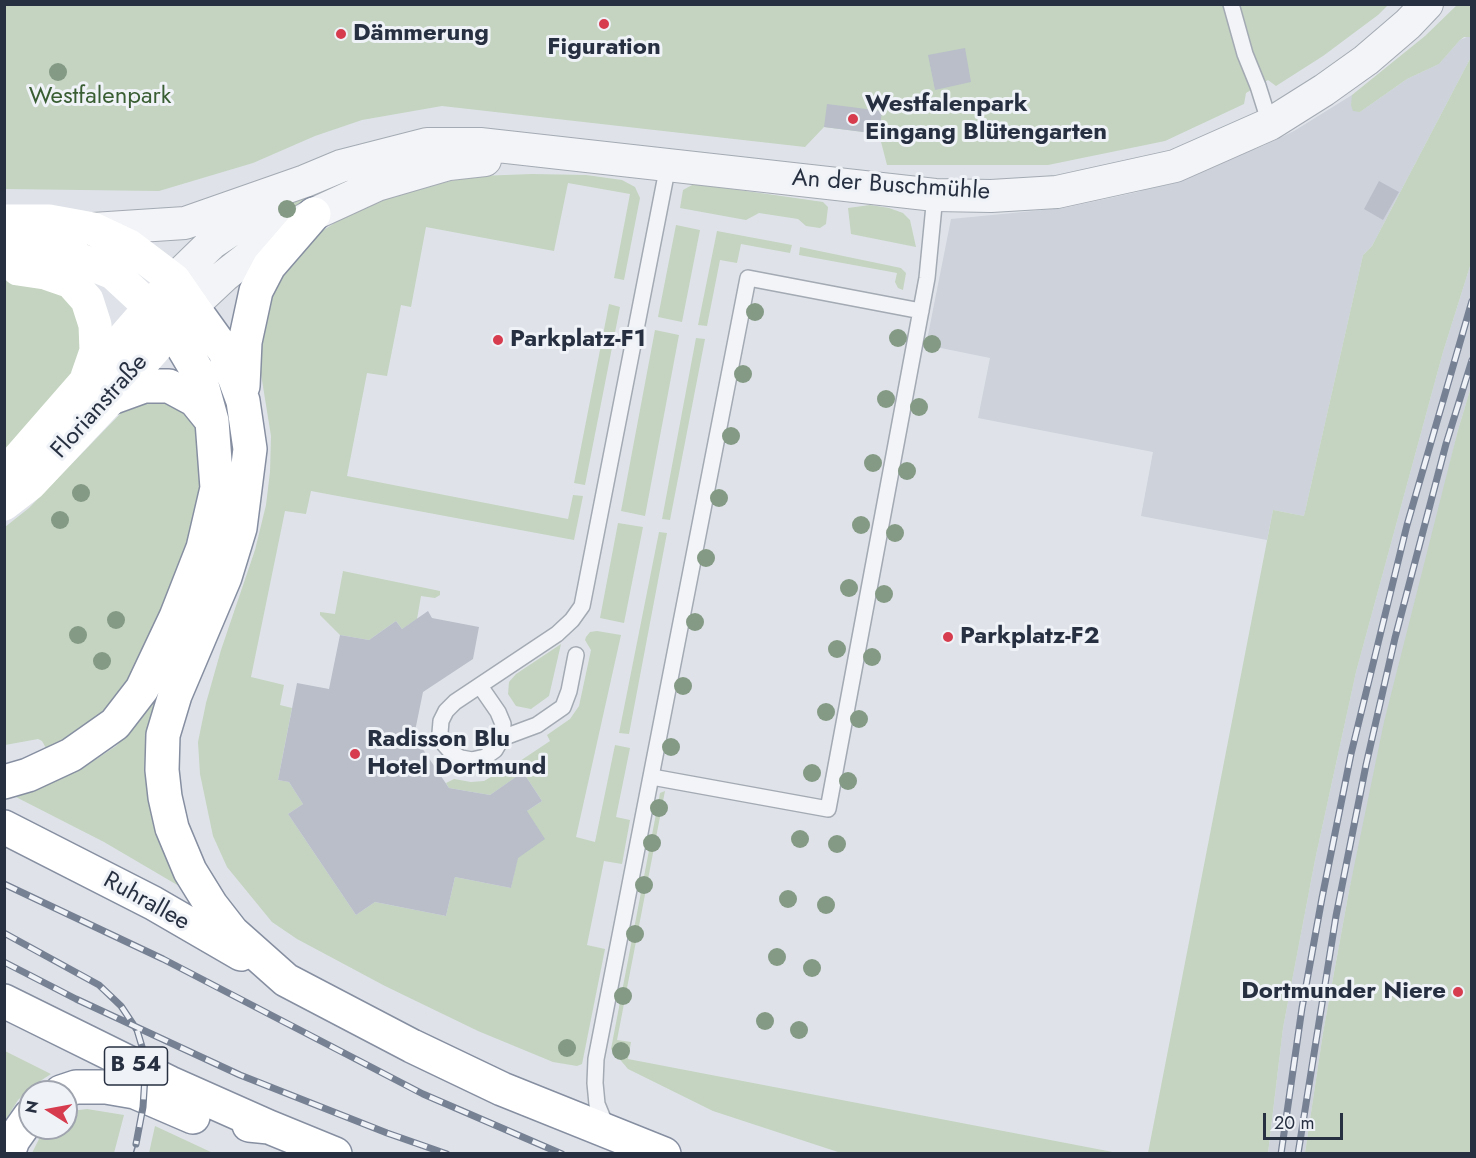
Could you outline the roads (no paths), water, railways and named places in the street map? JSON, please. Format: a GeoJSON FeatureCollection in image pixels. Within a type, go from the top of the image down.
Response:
{"type":"FeatureCollection","features":[{"type":"Feature","properties":{"kind":"main road"},"geometry":{"type":"LineString","coordinates":[[314,214],[269,266],[256,291],[245,342],[243,401],[250,449],[240,528],[225,576],[175,695],[164,735],[162,770],[172,828],[190,871],[211,905],[232,932],[286,980],[412,1046],[502,1089],[664,1154]]}},
{"type":"Feature","properties":{"kind":"main road"},"geometry":{"type":"LineString","coordinates":[[4,221],[49,221],[93,229],[129,246],[172,305],[225,352],[243,401]]}},
{"type":"Feature","properties":{"kind":"main road"},"geometry":{"type":"LineString","coordinates":[[4,250],[37,250],[78,259],[113,273],[172,305],[199,374],[212,421],[217,488],[203,548],[176,617],[142,689],[115,724],[71,754],[28,775],[4,782]]}},
{"type":"Feature","properties":{"kind":"main road"},"geometry":{"type":"LineString","coordinates":[[4,268],[45,273],[71,282],[87,300],[95,325],[99,388],[169,387],[195,400],[212,421]]}},
{"type":"Feature","properties":{"kind":"main road","name":"Florianstraße"},"geometry":{"type":"LineString","coordinates":[[4,504],[30,484],[99,388],[172,305]]}},
{"type":"Feature","properties":{"kind":"main road","name":"Florianstraße"},"geometry":{"type":"LineString","coordinates":[[4,475],[99,388]]}},
{"type":"Feature","properties":{"kind":"main road","name":"Ruhrallee"},"geometry":{"type":"LineString","coordinates":[[4,827],[153,903],[286,980]]}},
{"type":"Feature","properties":{"kind":"main road","name":"B 54"},"geometry":{"type":"LineString","coordinates":[[4,1001],[170,1083],[335,1154]]}},
{"type":"Feature","properties":{"kind":"main road"},"geometry":{"type":"LineString","coordinates":[[78,1087],[106,1086],[135,1092],[202,1121],[269,1127]]}},
{"type":"Feature","properties":{"kind":"main road"},"geometry":{"type":"LineString","coordinates":[[8,1154],[18,1133]]}},
{"type":"Feature","properties":{"kind":"street","name":"An der Buschmühle"},"geometry":{"type":"LineString","coordinates":[[93,229],[185,223],[341,166],[427,144],[480,144],[935,195],[991,196],[1057,192],[1175,166],[1270,124],[1366,60],[1408,24],[1427,4]]}},
{"type":"Feature","properties":{"kind":"street","name":"An der Buschmühle"},"geometry":{"type":"LineString","coordinates":[[172,305],[224,276],[270,240],[314,214],[377,185],[449,164],[555,153]]}},
{"type":"Feature","properties":{"kind":"street","name":"An der Buschmühle"},"geometry":{"type":"LineString","coordinates":[[172,305],[212,243],[305,181]]}},
{"type":"Feature","properties":{"kind":"lane"},"geometry":{"type":"LineString","coordinates":[[1231,4],[1245,54],[1270,124]]}},
{"type":"Feature","properties":{"kind":"lane"},"geometry":{"type":"LineString","coordinates":[[480,686],[498,712],[503,724],[502,738],[495,750],[485,758],[472,760],[460,758],[444,744],[440,733],[441,721],[446,711],[455,702],[558,634],[582,606],[668,165]]}},
{"type":"Feature","properties":{"kind":"lane"},"geometry":{"type":"LineString","coordinates":[[652,777],[828,809],[927,278],[935,195]]}},
{"type":"Feature","properties":{"kind":"lane"},"geometry":{"type":"LineString","coordinates":[[625,1139],[604,1121],[597,1104],[595,1065],[748,278],[921,311]]}},
{"type":"Feature","properties":{"kind":"lane"},"geometry":{"type":"LineString","coordinates":[[502,738],[537,725],[562,707],[569,691],[576,655]]}},
{"type":"Feature","properties":{"kind":"tram line"},"geometry":{"type":"LineString","coordinates":[[133,1154],[136,1144]]}},
{"type":"Feature","properties":{"kind":"railway"},"geometry":{"type":"LineString","coordinates":[[1281,1154],[1302,1008],[1351,754],[1407,525],[1472,301]]}},
{"type":"Feature","properties":{"kind":"railway"},"geometry":{"type":"LineString","coordinates":[[1298,1154],[1336,916],[1366,765],[1395,638],[1446,444],[1472,360]]}},
{"type":"Feature","properties":{"kind":"railway"},"geometry":{"type":"LineString","coordinates":[[4,884],[163,959],[423,1094],[562,1154]]}},
{"type":"Feature","properties":{"kind":"railway"},"geometry":{"type":"LineString","coordinates":[[4,933],[99,985],[121,1006],[137,1030],[143,1050],[145,1076],[143,1107],[136,1144]]}},
{"type":"Feature","properties":{"kind":"railway"},"geometry":{"type":"LineString","coordinates":[[4,962],[76,999],[240,1075],[447,1154]]}},
{"type":"Feature","properties":{"kind":"place","name":"Figuration"},"geometry":{"type":"Point","coordinates":[604,24]}},
{"type":"Feature","properties":{"kind":"place","name":"Dämmerung"},"geometry":{"type":"Point","coordinates":[341,34]}},
{"type":"Feature","properties":{"kind":"place","name":"Westfalenpark Eingang Blütengarten"},"geometry":{"type":"Point","coordinates":[853,119]}},
{"type":"Feature","properties":{"kind":"place","name":"Parkplatz-F1"},"geometry":{"type":"Point","coordinates":[498,340]}},
{"type":"Feature","properties":{"kind":"place","name":"Parkplatz-F2"},"geometry":{"type":"Point","coordinates":[948,637]}},
{"type":"Feature","properties":{"kind":"place","name":"Radisson Blu Hotel Dortmund"},"geometry":{"type":"Point","coordinates":[355,754]}},
{"type":"Feature","properties":{"kind":"place","name":"Dortmunder Niere"},"geometry":{"type":"Point","coordinates":[1458,992]}},
{"type":"Feature","properties":{"kind":"park label","name":"Westfalenpark"},"geometry":{"type":"Point","coordinates":[100,97]}}]}
